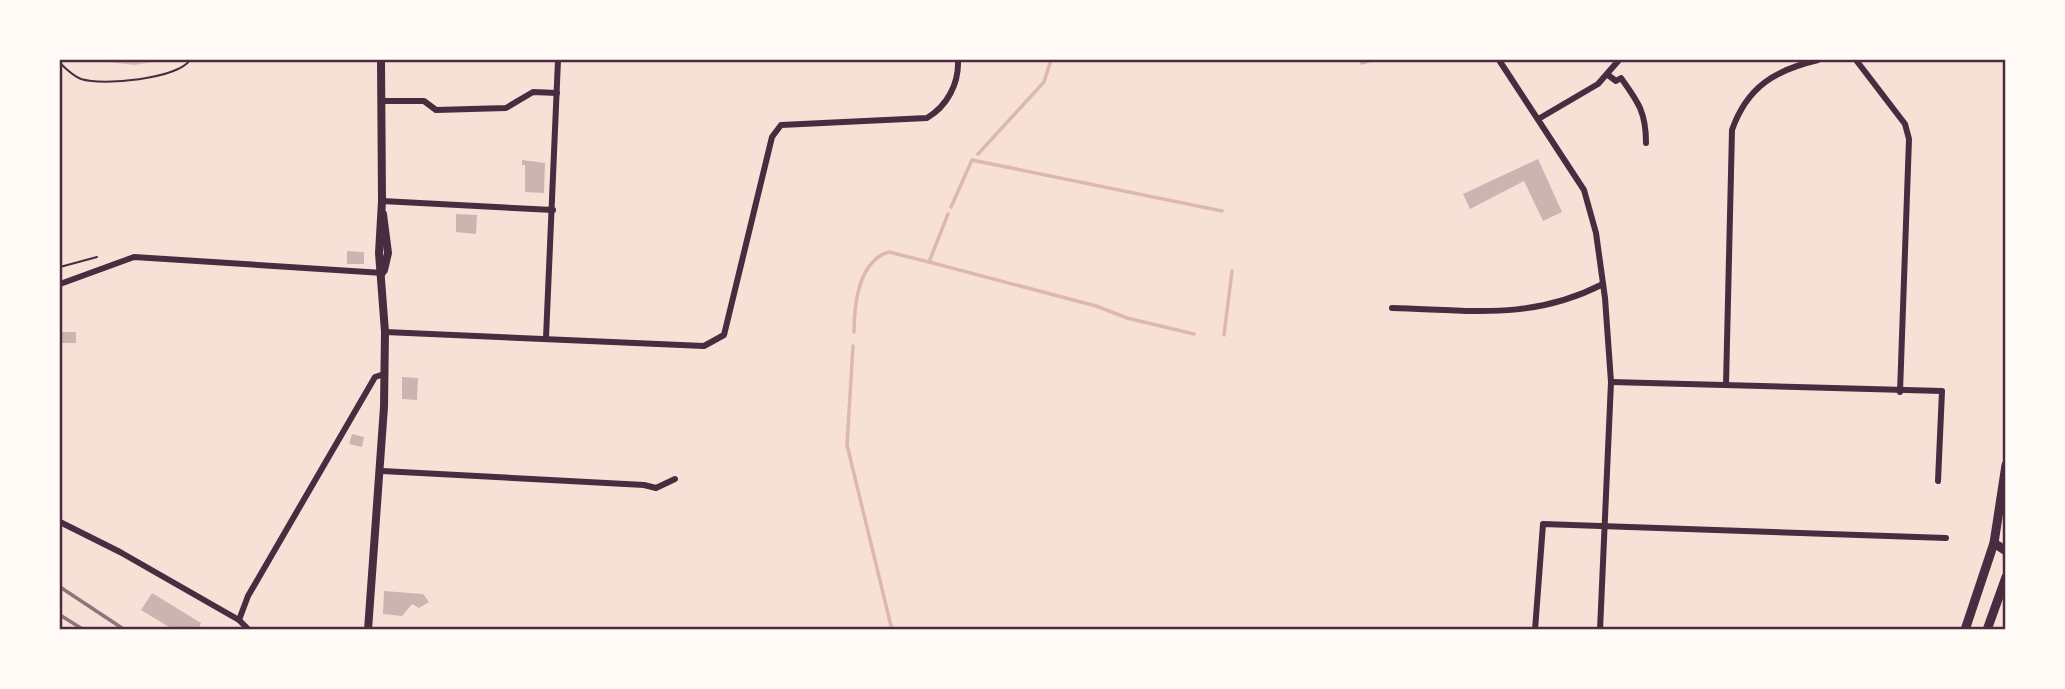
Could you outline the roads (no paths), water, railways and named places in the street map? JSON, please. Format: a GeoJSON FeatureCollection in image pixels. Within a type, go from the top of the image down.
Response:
{"type":"FeatureCollection","features":[{"type":"Feature","properties":{"kind":"main road"},"geometry":{"type":"LineString","coordinates":[[1965,629],[1982,586],[1994,543],[2006,464]]}},
{"type":"Feature","properties":{"kind":"main road"},"geometry":{"type":"LineString","coordinates":[[1994,543],[2006,541]]}},
{"type":"Feature","properties":{"kind":"main road"},"geometry":{"type":"LineString","coordinates":[[1994,543],[2006,551]]}},
{"type":"Feature","properties":{"kind":"main road"},"geometry":{"type":"LineString","coordinates":[[1987,629],[2006,577]]}},
{"type":"Feature","properties":{"kind":"street"},"geometry":{"type":"LineString","coordinates":[[368,629],[382,471],[385,332],[383,273],[379,253],[382,206],[381,60]]}},
{"type":"Feature","properties":{"kind":"street"},"geometry":{"type":"LineString","coordinates":[[546,338],[558,60]]}},
{"type":"Feature","properties":{"kind":"street"},"geometry":{"type":"LineString","coordinates":[[385,332],[704,346],[724,335],[772,137],[781,125],[927,118],[942,110],[953,88],[958,60]]}},
{"type":"Feature","properties":{"kind":"street"},"geometry":{"type":"LineString","coordinates":[[1499,60],[1540,118],[1584,190],[1591,209],[1603,284],[1611,383],[1600,629]]}},
{"type":"Feature","properties":{"kind":"street"},"geometry":{"type":"LineString","coordinates":[[1540,118],[1608,75],[1619,60]]}},
{"type":"Feature","properties":{"kind":"street"},"geometry":{"type":"LineString","coordinates":[[1726,384],[1731,130],[1738,111],[1751,92],[1766,78],[1818,60]]}},
{"type":"Feature","properties":{"kind":"street"},"geometry":{"type":"LineString","coordinates":[[1856,60],[1905,124],[1909,139],[1900,392]]}},
{"type":"Feature","properties":{"kind":"street"},"geometry":{"type":"LineString","coordinates":[[1608,75],[1616,81],[1621,78],[1635,97],[1646,117],[1646,144]]}},
{"type":"Feature","properties":{"kind":"street"},"geometry":{"type":"LineString","coordinates":[[381,101],[424,101],[436,110],[506,108],[533,92],[557,93]]}},
{"type":"Feature","properties":{"kind":"street"},"geometry":{"type":"LineString","coordinates":[[382,206],[553,210]]}},
{"type":"Feature","properties":{"kind":"street"},"geometry":{"type":"LineString","coordinates":[[60,284],[134,257],[383,273]]}},
{"type":"Feature","properties":{"kind":"street"},"geometry":{"type":"LineString","coordinates":[[1392,309],[1514,312],[1536,309],[1603,284]]}},
{"type":"Feature","properties":{"kind":"street"},"geometry":{"type":"LineString","coordinates":[[239,620],[248,596],[375,377],[384,374]]}},
{"type":"Feature","properties":{"kind":"street"},"geometry":{"type":"LineString","coordinates":[[1611,383],[1941,391],[1938,481]]}},
{"type":"Feature","properties":{"kind":"street"},"geometry":{"type":"LineString","coordinates":[[382,471],[643,485],[656,488],[675,479]]}},
{"type":"Feature","properties":{"kind":"street"},"geometry":{"type":"LineString","coordinates":[[60,522],[120,552],[239,620],[248,629]]}},
{"type":"Feature","properties":{"kind":"street"},"geometry":{"type":"LineString","coordinates":[[1535,629],[1542,524],[1946,538]]}},
{"type":"Feature","properties":{"kind":"waterway"},"geometry":{"type":"LineString","coordinates":[[978,154],[1044,82],[1051,60]]}},
{"type":"Feature","properties":{"kind":"waterway"},"geometry":{"type":"LineString","coordinates":[[951,207],[972,160],[1222,211]]}},
{"type":"Feature","properties":{"kind":"waterway"},"geometry":{"type":"LineString","coordinates":[[854,332],[857,298],[864,274],[870,265],[889,252],[929,262],[948,214]]}},
{"type":"Feature","properties":{"kind":"waterway"},"geometry":{"type":"LineString","coordinates":[[929,262],[1096,306],[1127,318],[1194,334]]}},
{"type":"Feature","properties":{"kind":"waterway"},"geometry":{"type":"LineString","coordinates":[[1224,335],[1232,271]]}},
{"type":"Feature","properties":{"kind":"waterway"},"geometry":{"type":"LineString","coordinates":[[853,346],[847,445],[892,630]]}},
{"type":"Feature","properties":{"kind":"railway"},"geometry":{"type":"LineString","coordinates":[[60,587],[125,630]]}},
{"type":"Feature","properties":{"kind":"railway"},"geometry":{"type":"LineString","coordinates":[[60,615],[84,630]]}}]}
